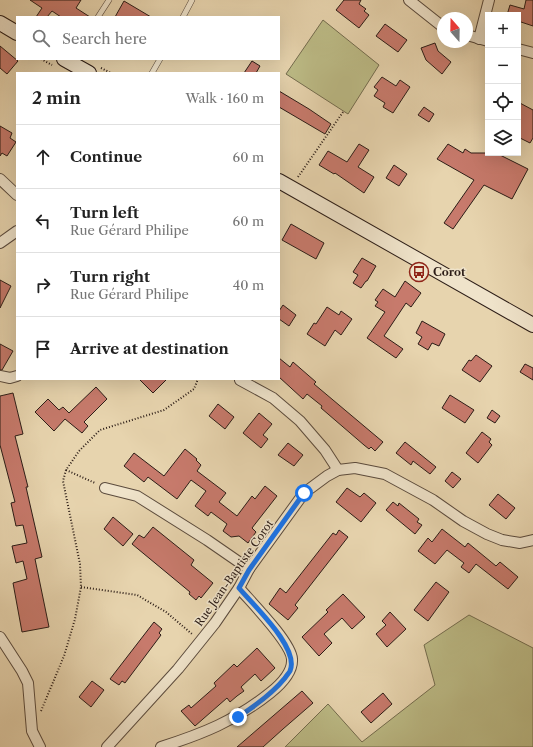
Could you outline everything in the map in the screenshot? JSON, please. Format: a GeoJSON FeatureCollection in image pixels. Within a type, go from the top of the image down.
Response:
{"type":"FeatureCollection","features":[{"type":"Feature","properties":{"kind":"main road"},"geometry":{"type":"LineString","coordinates":[[0,23],[16,32]]}},
{"type":"Feature","properties":{"kind":"main road"},"geometry":{"type":"LineString","coordinates":[[66,60],[86,72]]}},
{"type":"Feature","properties":{"kind":"main road"},"geometry":{"type":"LineString","coordinates":[[285,184],[533,325]]}},
{"type":"Feature","properties":{"kind":"street"},"geometry":{"type":"LineString","coordinates":[[409,0],[437,22]]}},
{"type":"Feature","properties":{"kind":"street"},"geometry":{"type":"LineString","coordinates":[[473,37],[483,40],[489,0]]}},
{"type":"Feature","properties":{"kind":"street"},"geometry":{"type":"LineString","coordinates":[[521,50],[533,53]]}},
{"type":"Feature","properties":{"kind":"street"},"geometry":{"type":"LineString","coordinates":[[0,179],[16,194]]}},
{"type":"Feature","properties":{"kind":"street"},"geometry":{"type":"LineString","coordinates":[[0,243],[16,233]]}},
{"type":"Feature","properties":{"kind":"street"},"geometry":{"type":"LineString","coordinates":[[0,376],[10,378],[16,376]]}},
{"type":"Feature","properties":{"kind":"street"},"geometry":{"type":"LineString","coordinates":[[240,380],[273,398],[300,421],[325,450],[338,470]]}},
{"type":"Feature","properties":{"kind":"street","name":"Rue Jean-Baptiste Corot"},"geometry":{"type":"LineString","coordinates":[[107,747],[178,669],[200,641],[239,588],[249,570],[304,493],[326,476],[338,470],[355,468],[385,474],[433,500],[463,521],[487,534],[502,540],[520,543],[533,540]]}},
{"type":"Feature","properties":{"kind":"street"},"geometry":{"type":"LineString","coordinates":[[105,488],[137,496],[207,540],[249,570]]}},
{"type":"Feature","properties":{"kind":"street"},"geometry":{"type":"LineString","coordinates":[[160,747],[194,737],[238,717],[278,687],[290,671],[292,657],[282,637],[239,588]]}},
{"type":"Feature","properties":{"kind":"street"},"geometry":{"type":"LineString","coordinates":[[0,637],[28,683],[32,731],[39,746]]}},
{"type":"Feature","properties":{"kind":"lane"},"geometry":{"type":"LineString","coordinates":[[99,16],[110,0]]}},
{"type":"Feature","properties":{"kind":"lane"},"geometry":{"type":"LineString","coordinates":[[184,16],[192,0]]}},
{"type":"Feature","properties":{"kind":"lane"},"geometry":{"type":"LineString","coordinates":[[153,72],[159,60]]}},
{"type":"Feature","properties":{"kind":"path"},"geometry":{"type":"LineString","coordinates":[[285,184],[343,112]]}},
{"type":"Feature","properties":{"kind":"path"},"geometry":{"type":"LineString","coordinates":[[30,714],[41,711],[64,656],[75,619],[81,587],[80,564],[63,481],[66,470],[79,451],[100,430],[164,410],[194,389],[198,380]]}},
{"type":"Feature","properties":{"kind":"path"},"geometry":{"type":"LineString","coordinates":[[66,470],[105,488]]}},
{"type":"Feature","properties":{"kind":"path"},"geometry":{"type":"LineString","coordinates":[[81,587],[137,595],[166,612],[200,641]]}},
{"type":"Feature","properties":{"kind":"shaded area"},"geometry":{"type":"Polygon","coordinates":[[[323,20],[379,65],[348,114],[286,74],[323,20]]]}},
{"type":"Feature","properties":{"kind":"shaded area"},"geometry":{"type":"Polygon","coordinates":[[[469,615],[533,648],[533,747],[285,747],[328,704],[362,742],[435,685],[424,645],[469,615]]]}},
{"type":"Feature","properties":{"kind":"building"},"geometry":{"type":"Polygon","coordinates":[[[30,0],[81,0],[76,8],[88,16],[60,16],[52,11],[48,16],[37,16],[42,8],[30,0]]]}},
{"type":"Feature","properties":{"kind":"building"},"geometry":{"type":"Polygon","coordinates":[[[344,0],[361,0],[359,4],[366,9],[364,11],[369,15],[359,28],[336,10],[344,0]]]}},
{"type":"Feature","properties":{"kind":"building"},"geometry":{"type":"Polygon","coordinates":[[[526,0],[533,0],[533,26],[521,22],[521,12],[508,12],[510,5],[524,9],[526,0]]]}},
{"type":"Feature","properties":{"kind":"building"},"geometry":{"type":"Polygon","coordinates":[[[124,1],[149,16],[116,16],[124,1]]]}},
{"type":"Feature","properties":{"kind":"building"},"geometry":{"type":"Polygon","coordinates":[[[385,24],[407,40],[398,52],[376,36],[385,24]]]}},
{"type":"Feature","properties":{"kind":"building"},"geometry":{"type":"Polygon","coordinates":[[[435,43],[438,51],[451,62],[442,74],[426,60],[421,48],[435,43]]]}},
{"type":"Feature","properties":{"kind":"building"},"geometry":{"type":"Polygon","coordinates":[[[0,46],[18,61],[7,74],[0,68],[0,46]]]}},
{"type":"Feature","properties":{"kind":"building"},"geometry":{"type":"Polygon","coordinates":[[[252,61],[260,66],[257,72],[245,72],[252,61]]]}},
{"type":"Feature","properties":{"kind":"building"},"geometry":{"type":"Polygon","coordinates":[[[382,77],[396,86],[400,80],[410,87],[393,113],[383,107],[385,103],[374,96],[378,90],[374,87],[382,77]]]}},
{"type":"Feature","properties":{"kind":"building"},"geometry":{"type":"Polygon","coordinates":[[[280,92],[331,124],[325,134],[280,108],[280,92]]]}},
{"type":"Feature","properties":{"kind":"building"},"geometry":{"type":"Polygon","coordinates":[[[521,104],[533,110],[533,138],[530,143],[521,138],[521,104]]]}},
{"type":"Feature","properties":{"kind":"building"},"geometry":{"type":"Polygon","coordinates":[[[424,107],[434,114],[429,122],[418,115],[424,107]]]}},
{"type":"Feature","properties":{"kind":"building"},"geometry":{"type":"Polygon","coordinates":[[[0,126],[12,133],[10,138],[16,142],[7,156],[2,153],[0,156],[0,126]]]}},
{"type":"Feature","properties":{"kind":"building"},"geometry":{"type":"Polygon","coordinates":[[[359,144],[369,150],[358,167],[374,177],[364,193],[335,173],[334,174],[319,165],[328,151],[347,162],[359,144]]]}},
{"type":"Feature","properties":{"kind":"building"},"geometry":{"type":"Polygon","coordinates":[[[448,144],[463,153],[465,149],[471,153],[485,153],[485,156],[502,156],[528,169],[512,199],[484,185],[453,229],[444,223],[474,180],[437,159],[448,144]]]}},
{"type":"Feature","properties":{"kind":"building"},"geometry":{"type":"Polygon","coordinates":[[[394,165],[407,174],[399,186],[386,178],[394,165]]]}},
{"type":"Feature","properties":{"kind":"building"},"geometry":{"type":"Polygon","coordinates":[[[291,224],[324,243],[316,259],[282,240],[291,224]]]}},
{"type":"Feature","properties":{"kind":"building"},"geometry":{"type":"Polygon","coordinates":[[[362,258],[376,266],[361,288],[353,283],[358,275],[353,272],[362,258]]]}},
{"type":"Feature","properties":{"kind":"building"},"geometry":{"type":"Polygon","coordinates":[[[0,280],[11,286],[0,308],[0,280]]]}},
{"type":"Feature","properties":{"kind":"building"},"geometry":{"type":"Polygon","coordinates":[[[405,281],[421,293],[411,307],[406,303],[384,336],[403,349],[396,358],[367,338],[385,312],[375,306],[378,302],[375,300],[383,289],[395,297],[405,281]]]}},
{"type":"Feature","properties":{"kind":"building"},"geometry":{"type":"Polygon","coordinates":[[[283,305],[296,315],[289,326],[280,320],[280,310],[283,305]]]}},
{"type":"Feature","properties":{"kind":"building"},"geometry":{"type":"Polygon","coordinates":[[[327,307],[339,315],[341,311],[352,319],[341,335],[335,330],[325,346],[307,334],[314,323],[316,324],[327,307]]]}},
{"type":"Feature","properties":{"kind":"building"},"geometry":{"type":"Polygon","coordinates":[[[422,321],[445,334],[439,346],[432,343],[428,350],[418,344],[422,337],[416,333],[422,321]]]}},
{"type":"Feature","properties":{"kind":"building"},"geometry":{"type":"Polygon","coordinates":[[[0,344],[13,351],[2,370],[0,370],[0,344]]]}},
{"type":"Feature","properties":{"kind":"building"},"geometry":{"type":"Polygon","coordinates":[[[476,355],[492,366],[480,382],[462,370],[469,360],[471,361],[476,355]]]}},
{"type":"Feature","properties":{"kind":"building"},"geometry":{"type":"Polygon","coordinates":[[[280,359],[290,367],[293,362],[316,382],[314,384],[383,442],[375,451],[371,447],[369,449],[307,394],[303,399],[280,378],[280,359]]]}},
{"type":"Feature","properties":{"kind":"building"},"geometry":{"type":"Polygon","coordinates":[[[525,364],[533,368],[533,380],[520,372],[525,364]]]}},
{"type":"Feature","properties":{"kind":"building"},"geometry":{"type":"Polygon","coordinates":[[[140,380],[166,380],[153,393],[140,380]]]}},
{"type":"Feature","properties":{"kind":"building"},"geometry":{"type":"Polygon","coordinates":[[[96,387],[107,399],[84,422],[88,426],[82,433],[65,419],[54,431],[35,412],[48,399],[59,410],[63,407],[69,413],[96,387]]]}},
{"type":"Feature","properties":{"kind":"building"},"geometry":{"type":"Polygon","coordinates":[[[13,393],[23,434],[15,436],[28,487],[26,487],[42,557],[35,559],[49,627],[22,632],[13,583],[27,579],[23,561],[16,563],[12,546],[27,543],[23,525],[16,526],[11,503],[15,502],[0,445],[0,396],[13,393]]]}},
{"type":"Feature","properties":{"kind":"building"},"geometry":{"type":"Polygon","coordinates":[[[450,395],[474,410],[465,423],[442,408],[450,395]]]}},
{"type":"Feature","properties":{"kind":"building"},"geometry":{"type":"Polygon","coordinates":[[[218,404],[234,417],[225,429],[209,416],[218,404]]]}},
{"type":"Feature","properties":{"kind":"building"},"geometry":{"type":"Polygon","coordinates":[[[492,410],[500,416],[495,423],[487,418],[492,410]]]}},
{"type":"Feature","properties":{"kind":"building"},"geometry":{"type":"Polygon","coordinates":[[[259,413],[272,424],[263,435],[268,439],[261,448],[243,433],[259,413]]]}},
{"type":"Feature","properties":{"kind":"building"},"geometry":{"type":"Polygon","coordinates":[[[482,432],[491,439],[489,442],[492,445],[478,463],[466,453],[482,432]]]}},
{"type":"Feature","properties":{"kind":"building"},"geometry":{"type":"Polygon","coordinates":[[[405,442],[436,467],[430,474],[413,461],[411,465],[396,453],[405,442]]]}},
{"type":"Feature","properties":{"kind":"building"},"geometry":{"type":"Polygon","coordinates":[[[288,443],[303,455],[294,466],[278,455],[288,443]]]}},
{"type":"Feature","properties":{"kind":"building"},"geometry":{"type":"Polygon","coordinates":[[[185,449],[197,459],[196,460],[201,465],[197,471],[226,493],[219,502],[237,516],[252,496],[255,499],[265,486],[277,496],[252,528],[256,532],[248,543],[239,536],[231,537],[223,531],[227,524],[211,512],[208,516],[195,506],[206,491],[191,480],[177,499],[148,477],[144,482],[124,466],[134,453],[164,476],[185,449]]]}},
{"type":"Feature","properties":{"kind":"building"},"geometry":{"type":"Polygon","coordinates":[[[452,472],[461,479],[453,488],[445,481],[452,472]]]}},
{"type":"Feature","properties":{"kind":"building"},"geometry":{"type":"Polygon","coordinates":[[[347,488],[360,497],[364,493],[376,503],[361,522],[336,502],[347,488]]]}},
{"type":"Feature","properties":{"kind":"building"},"geometry":{"type":"Polygon","coordinates":[[[498,494],[515,508],[506,519],[489,505],[498,494]]]}},
{"type":"Feature","properties":{"kind":"building"},"geometry":{"type":"Polygon","coordinates":[[[393,502],[398,506],[399,503],[419,519],[417,522],[422,525],[415,534],[386,510],[393,502]]]}},
{"type":"Feature","properties":{"kind":"building"},"geometry":{"type":"Polygon","coordinates":[[[113,517],[133,534],[123,546],[104,529],[113,517]]]}},
{"type":"Feature","properties":{"kind":"building"},"geometry":{"type":"Polygon","coordinates":[[[153,527],[194,560],[191,565],[213,583],[201,598],[199,596],[196,600],[189,594],[190,592],[132,544],[139,535],[144,538],[153,527]]]}},
{"type":"Feature","properties":{"kind":"building"},"geometry":{"type":"Polygon","coordinates":[[[442,529],[465,547],[468,543],[496,566],[500,562],[518,577],[508,589],[476,564],[469,573],[461,567],[464,563],[447,550],[435,564],[418,551],[428,538],[432,542],[442,529]]]}},
{"type":"Feature","properties":{"kind":"building"},"geometry":{"type":"Polygon","coordinates":[[[339,530],[348,537],[295,605],[298,608],[288,620],[269,604],[280,588],[286,593],[333,533],[336,535],[339,530]]]}},
{"type":"Feature","properties":{"kind":"building"},"geometry":{"type":"Polygon","coordinates":[[[436,582],[449,592],[428,621],[414,610],[436,582]]]}},
{"type":"Feature","properties":{"kind":"building"},"geometry":{"type":"Polygon","coordinates":[[[343,594],[365,617],[352,629],[342,618],[324,634],[332,643],[319,656],[302,637],[328,612],[326,610],[343,594]]]}},
{"type":"Feature","properties":{"kind":"building"},"geometry":{"type":"Polygon","coordinates":[[[390,612],[406,629],[387,647],[376,634],[386,625],[382,621],[390,612]]]}},
{"type":"Feature","properties":{"kind":"building"},"geometry":{"type":"Polygon","coordinates":[[[154,622],[162,629],[159,633],[161,635],[125,683],[122,681],[119,685],[110,679],[154,622]]]}},
{"type":"Feature","properties":{"kind":"building"},"geometry":{"type":"Polygon","coordinates":[[[257,648],[275,668],[261,681],[255,674],[241,687],[244,691],[230,702],[227,698],[195,726],[181,711],[189,705],[191,708],[216,686],[214,683],[234,664],[237,667],[257,648]]]}},
{"type":"Feature","properties":{"kind":"building"},"geometry":{"type":"Polygon","coordinates":[[[92,681],[104,690],[91,707],[79,697],[92,681]]]}},
{"type":"Feature","properties":{"kind":"building"},"geometry":{"type":"Polygon","coordinates":[[[302,691],[313,703],[263,747],[237,747],[302,691]]]}},
{"type":"Feature","properties":{"kind":"building"},"geometry":{"type":"Polygon","coordinates":[[[383,693],[392,704],[371,723],[361,712],[383,693]]]}},
{"type":"Feature","properties":{"kind":"place","name":"Corot"},"geometry":{"type":"Point","coordinates":[419,272]}},
{"type":"Feature","properties":{"kind":"route"},"geometry":{"type":"LineString","coordinates":[[238,717],[278,687],[290,671],[292,657],[282,637],[239,588],[249,570],[304,493]]}}]}
